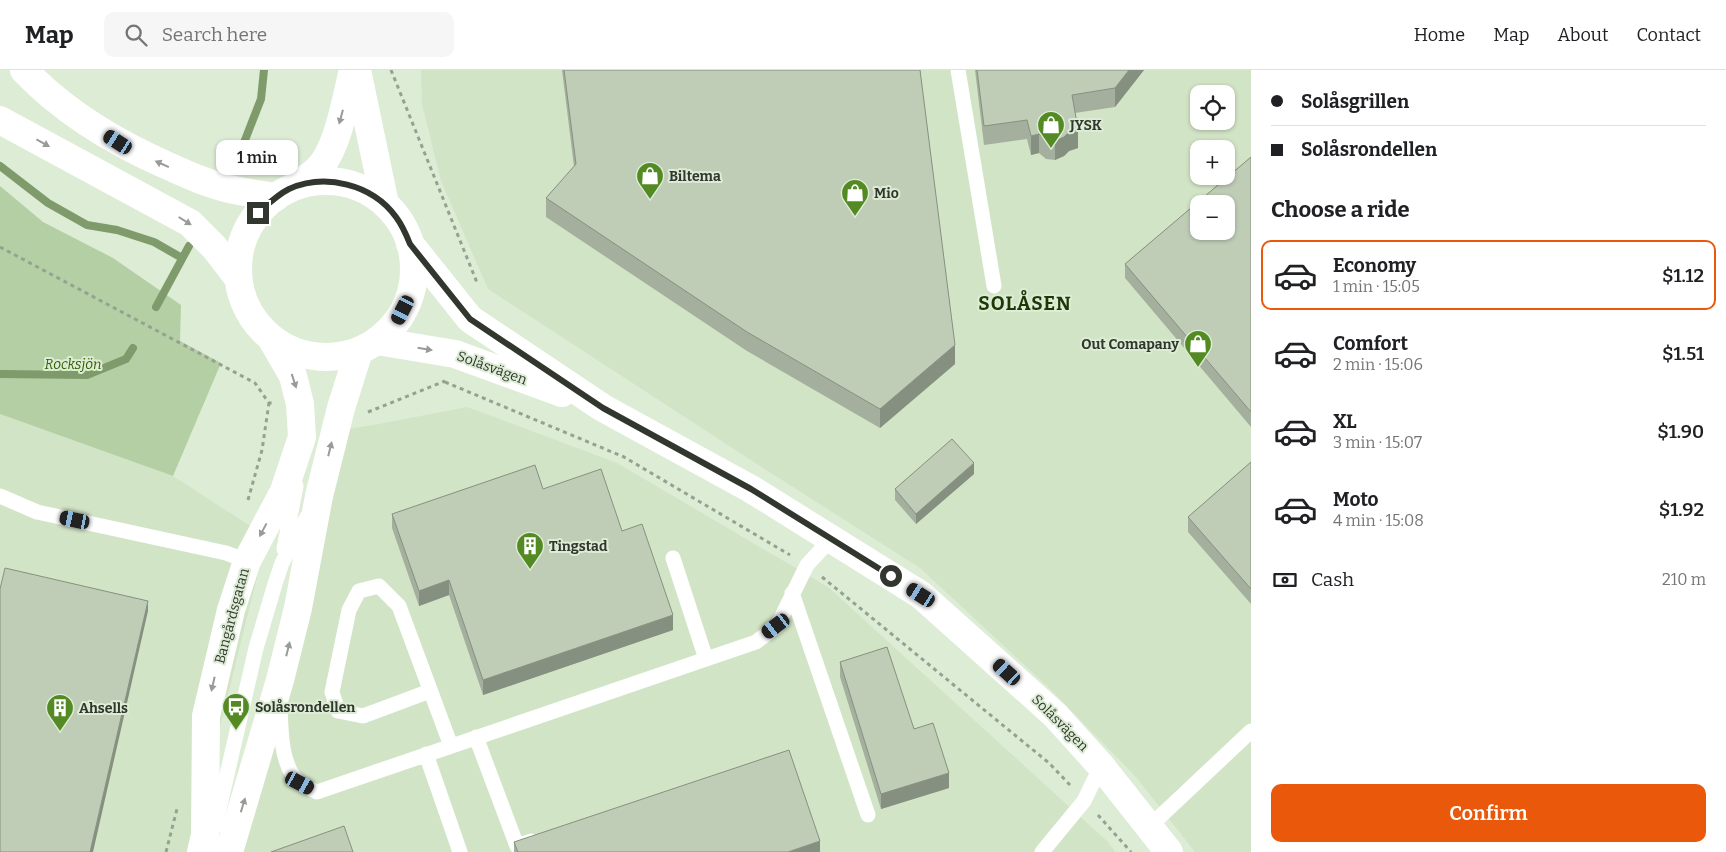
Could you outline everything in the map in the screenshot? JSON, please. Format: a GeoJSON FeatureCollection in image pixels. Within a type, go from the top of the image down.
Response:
{"type":"FeatureCollection","features":[{"type":"Feature","properties":{"kind":"main road"},"geometry":{"type":"LineString","coordinates":[[24,70],[38,85],[86,122],[126,146],[194,178],[233,190],[282,193],[309,183],[329,181],[349,184],[368,192],[385,204],[396,216],[410,244],[414,271],[409,298],[396,322],[368,346],[337,357],[313,357],[290,351],[271,338],[255,321],[243,301],[238,278],[239,254],[246,232],[258,213],[282,193],[318,169],[331,151],[353,70]]}},
{"type":"Feature","properties":{"kind":"main road"},"geometry":{"type":"LineString","coordinates":[[357,70],[385,204]]}},
{"type":"Feature","properties":{"kind":"main road"},"geometry":{"type":"LineString","coordinates":[[0,120],[190,223],[214,247],[238,278]]}},
{"type":"Feature","properties":{"kind":"main road","name":"Solåsvägen"},"geometry":{"type":"LineString","coordinates":[[410,244],[470,319],[603,408],[751,489],[921,595],[1055,715],[1102,766],[1169,852]]}},
{"type":"Feature","properties":{"kind":"main road","name":"Bangårdsgatan"},"geometry":{"type":"LineString","coordinates":[[201,852],[205,835],[206,716],[231,610],[247,561],[284,491],[302,437],[300,404],[293,376],[271,338]]}},
{"type":"Feature","properties":{"kind":"main road"},"geometry":{"type":"LineString","coordinates":[[229,852],[280,680],[298,608],[319,496],[340,408],[368,346]]}},
{"type":"Feature","properties":{"kind":"main road","name":"Solåsvägen"},"geometry":{"type":"LineString","coordinates":[[368,346],[455,354],[603,408]]}},
{"type":"Feature","properties":{"kind":"lane"},"geometry":{"type":"LineString","coordinates":[[958,70],[994,286]]}},
{"type":"Feature","properties":{"kind":"lane"},"geometry":{"type":"LineString","coordinates":[[209,852],[256,648],[282,563],[302,452],[302,437]]}},
{"type":"Feature","properties":{"kind":"lane"},"geometry":{"type":"LineString","coordinates":[[0,496],[37,512],[226,553],[247,561]]}},
{"type":"Feature","properties":{"kind":"lane"},"geometry":{"type":"LineString","coordinates":[[282,563],[319,496]]}},
{"type":"Feature","properties":{"kind":"lane"},"geometry":{"type":"LineString","coordinates":[[280,680],[280,716],[285,760],[288,769],[300,783],[317,792],[756,642],[776,626],[807,565],[831,539]]}},
{"type":"Feature","properties":{"kind":"lane"},"geometry":{"type":"LineString","coordinates":[[673,558],[706,659]]}},
{"type":"Feature","properties":{"kind":"lane"},"geometry":{"type":"LineString","coordinates":[[430,691],[363,716],[338,711],[332,692],[349,610],[359,591],[379,586],[399,606],[451,746]]}},
{"type":"Feature","properties":{"kind":"lane"},"geometry":{"type":"LineString","coordinates":[[792,593],[868,815]]}},
{"type":"Feature","properties":{"kind":"lane"},"geometry":{"type":"LineString","coordinates":[[1149,827],[1251,731]]}},
{"type":"Feature","properties":{"kind":"lane"},"geometry":{"type":"LineString","coordinates":[[476,737],[518,846],[546,836]]}},
{"type":"Feature","properties":{"kind":"lane"},"geometry":{"type":"LineString","coordinates":[[426,754],[460,852]]}},
{"type":"Feature","properties":{"kind":"lane"},"geometry":{"type":"LineString","coordinates":[[1042,852],[1084,801],[1102,766]]}},
{"type":"Feature","properties":{"kind":"path"},"geometry":{"type":"LineString","coordinates":[[391,70],[485,302],[470,319]]}},
{"type":"Feature","properties":{"kind":"path"},"geometry":{"type":"LineString","coordinates":[[0,247],[255,383],[269,403],[300,404]]}},
{"type":"Feature","properties":{"kind":"path"},"geometry":{"type":"LineString","coordinates":[[340,408],[367,413],[445,382],[455,354]]}},
{"type":"Feature","properties":{"kind":"shaded area"},"geometry":{"type":"Polygon","coordinates":[[[421,70],[1251,70],[1251,852],[1195,852],[1136,777],[1048,687],[920,568],[488,289],[441,181],[422,104],[421,70]]]}},
{"type":"Feature","properties":{"kind":"shaded area"},"geometry":{"type":"Polygon","coordinates":[[[467,407],[617,463],[828,587],[1108,842],[1115,852],[229,852],[342,430],[467,407]]]}},
{"type":"Feature","properties":{"kind":"shaded area"},"geometry":{"type":"Polygon","coordinates":[[[0,414],[173,476],[267,537],[189,852],[0,852],[0,414]]]}},
{"type":"Feature","properties":{"kind":"green space","name":"Rocksjön"},"geometry":{"type":"Polygon","coordinates":[[[0,186],[43,222],[113,258],[181,305],[180,341],[221,363],[173,476],[0,414],[0,186]]]}},
{"type":"Feature","properties":{"kind":"building"},"geometry":{"type":"Polygon","coordinates":[[[564,70],[920,70],[955,345],[880,409],[747,332],[546,198],[576,164],[564,70]]]}},
{"type":"Feature","properties":{"kind":"building"},"geometry":{"type":"Polygon","coordinates":[[[977,70],[1129,70],[1115,88],[1072,95],[1078,129],[1069,132],[1064,137],[1055,141],[1046,140],[1039,134],[1031,136],[1027,120],[984,126],[977,70]]]}},
{"type":"Feature","properties":{"kind":"building"},"geometry":{"type":"Polygon","coordinates":[[[1251,157],[1251,412],[1125,264],[1190,209],[1190,240],[1235,240],[1235,195],[1206,195],[1218,185],[1235,185],[1235,171],[1251,157]]]}},
{"type":"Feature","properties":{"kind":"building"},"geometry":{"type":"Polygon","coordinates":[[[952,439],[974,463],[916,514],[895,489],[952,439]]]}},
{"type":"Feature","properties":{"kind":"building"},"geometry":{"type":"Polygon","coordinates":[[[1251,462],[1251,589],[1188,517],[1251,462]]]}},
{"type":"Feature","properties":{"kind":"building","name":"Tingstad"},"geometry":{"type":"Polygon","coordinates":[[[535,465],[543,489],[601,469],[622,531],[642,524],[673,615],[483,680],[449,580],[419,591],[392,514],[535,465]]]}},
{"type":"Feature","properties":{"kind":"building","name":"Ahsells"},"geometry":{"type":"Polygon","coordinates":[[[5,568],[148,601],[90,852],[0,852],[0,589],[5,568]]]}},
{"type":"Feature","properties":{"kind":"building"},"geometry":{"type":"Polygon","coordinates":[[[887,647],[914,729],[933,723],[949,773],[881,794],[840,662],[887,647]]]}},
{"type":"Feature","properties":{"kind":"building"},"geometry":{"type":"Polygon","coordinates":[[[789,750],[820,841],[788,852],[518,852],[514,842],[789,750]]]}},
{"type":"Feature","properties":{"kind":"building"},"geometry":{"type":"Polygon","coordinates":[[[344,826],[353,852],[271,852],[344,826]]]}},
{"type":"Feature","properties":{"kind":"waterway"},"geometry":{"type":"LineString","coordinates":[[238,158],[261,99],[264,70]]}},
{"type":"Feature","properties":{"kind":"waterway"},"geometry":{"type":"LineString","coordinates":[[0,166],[48,203],[87,225],[117,230],[154,242],[182,258]]}},
{"type":"Feature","properties":{"kind":"waterway"},"geometry":{"type":"LineString","coordinates":[[156,307],[189,246]]}},
{"type":"Feature","properties":{"kind":"waterway"},"geometry":{"type":"LineString","coordinates":[[0,374],[87,375],[126,359],[133,348]]}},
{"type":"Feature","properties":{"kind":"place","name":"JYSK"},"geometry":{"type":"Point","coordinates":[1051,149]}},
{"type":"Feature","properties":{"kind":"place","name":"Biltema"},"geometry":{"type":"Point","coordinates":[650,200]}},
{"type":"Feature","properties":{"kind":"place","name":"Mio"},"geometry":{"type":"Point","coordinates":[855,217]}},
{"type":"Feature","properties":{"kind":"place","name":"Out Comapany"},"geometry":{"type":"Point","coordinates":[1198,368]}},
{"type":"Feature","properties":{"kind":"place","name":"Tingstad"},"geometry":{"type":"Point","coordinates":[530,570]}},
{"type":"Feature","properties":{"kind":"place","name":"Solåsrondellen"},"geometry":{"type":"Point","coordinates":[236,731]}},
{"type":"Feature","properties":{"kind":"place","name":"Ahsells"},"geometry":{"type":"Point","coordinates":[60,732]}},
{"type":"Feature","properties":{"kind":"district","name":"SOLÅSEN"},"geometry":{"type":"Point","coordinates":[1025,303]}},
{"type":"Feature","properties":{"kind":"route"},"geometry":{"type":"LineString","coordinates":[[258,213],[276,197],[289,189],[309,183],[329,181],[349,184],[368,192],[385,204],[396,216],[410,244],[470,319],[603,408],[751,489],[891,576]]}}]}
